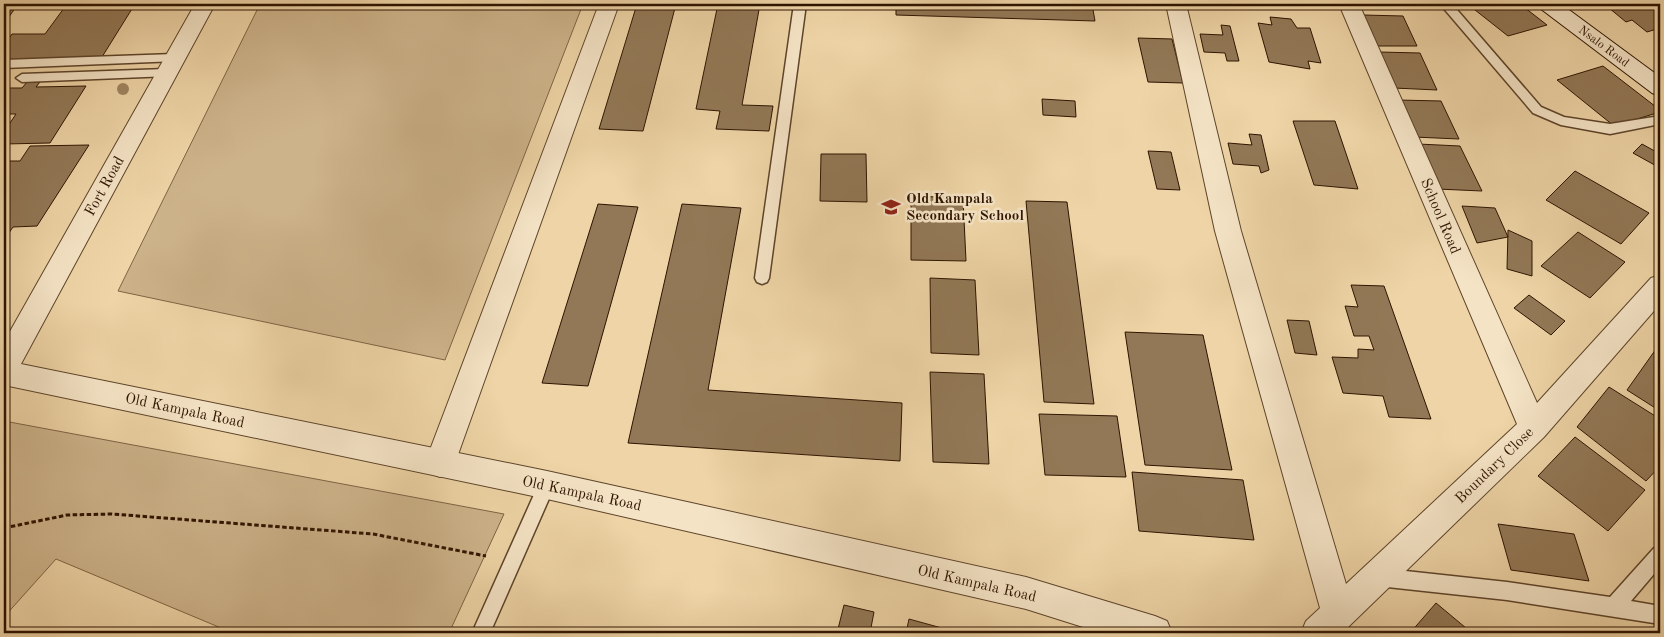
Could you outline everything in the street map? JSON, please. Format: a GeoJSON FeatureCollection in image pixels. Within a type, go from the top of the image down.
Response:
{"type":"FeatureCollection","features":[{"type":"Feature","properties":{"kind":"street","name":"Fort Road"},"geometry":{"type":"LineString","coordinates":[[4,368],[204,4]]}},
{"type":"Feature","properties":{"kind":"street"},"geometry":{"type":"LineString","coordinates":[[440,462],[610,4]]}},
{"type":"Feature","properties":{"kind":"street"},"geometry":{"type":"LineString","coordinates":[[1176,4],[1228,231],[1328,624]]}},
{"type":"Feature","properties":{"kind":"street","name":"School Road"},"geometry":{"type":"LineString","coordinates":[[1349,4],[1533,428]]}},
{"type":"Feature","properties":{"kind":"street","name":"Nsalo Road"},"geometry":{"type":"LineString","coordinates":[[1548,4],[1660,88]]}},
{"type":"Feature","properties":{"kind":"street","name":"Boundary Close"},"geometry":{"type":"LineString","coordinates":[[1328,624],[1533,428],[1660,286]]}},
{"type":"Feature","properties":{"kind":"street","name":"Old Kampala Road"},"geometry":{"type":"LineString","coordinates":[[4,373],[547,485],[1026,593],[1155,633]]}},
{"type":"Feature","properties":{"kind":"lane"},"geometry":{"type":"LineString","coordinates":[[762,278],[800,4]]}},
{"type":"Feature","properties":{"kind":"lane"},"geometry":{"type":"LineString","coordinates":[[1446,4],[1536,110],[1561,121],[1610,129],[1660,120]]}},
{"type":"Feature","properties":{"kind":"lane"},"geometry":{"type":"LineString","coordinates":[[4,64],[170,66]]}},
{"type":"Feature","properties":{"kind":"lane"},"geometry":{"type":"LineString","coordinates":[[22,78],[170,66]]}},
{"type":"Feature","properties":{"kind":"lane"},"geometry":{"type":"LineString","coordinates":[[481,633],[547,485]]}},
{"type":"Feature","properties":{"kind":"lane"},"geometry":{"type":"LineString","coordinates":[[1614,607],[1660,554]]}},
{"type":"Feature","properties":{"kind":"lane"},"geometry":{"type":"LineString","coordinates":[[1377,576],[1506,590],[1660,614]]}},
{"type":"Feature","properties":{"kind":"path"},"geometry":{"type":"LineString","coordinates":[[4,528],[67,515],[112,514],[373,534],[513,561]]}},
{"type":"Feature","properties":{"kind":"shaded area"},"geometry":{"type":"Polygon","coordinates":[[[260,4],[583,4],[445,360],[118,291],[260,4]]]}},
{"type":"Feature","properties":{"kind":"shaded area"},"geometry":{"type":"Polygon","coordinates":[[[4,421],[504,514],[449,633],[233,633],[56,559],[4,617],[4,421]]]}},
{"type":"Feature","properties":{"kind":"building"},"geometry":{"type":"Polygon","coordinates":[[[4,4],[18,4],[4,24],[4,4]]]}},
{"type":"Feature","properties":{"kind":"building"},"geometry":{"type":"Polygon","coordinates":[[[67,4],[135,4],[102,57],[4,60],[4,45],[12,34],[45,34],[67,4]]]}},
{"type":"Feature","properties":{"kind":"building"},"geometry":{"type":"Polygon","coordinates":[[[637,4],[676,4],[643,131],[599,129],[637,4]]]}},
{"type":"Feature","properties":{"kind":"building"},"geometry":{"type":"Polygon","coordinates":[[[718,4],[760,4],[742,105],[773,106],[769,131],[716,129],[720,111],[696,109],[718,4]]]}},
{"type":"Feature","properties":{"kind":"building"},"geometry":{"type":"Polygon","coordinates":[[[896,4],[1092,4],[1095,21],[896,15],[896,4]]]}},
{"type":"Feature","properties":{"kind":"building"},"geometry":{"type":"Polygon","coordinates":[[[1477,4],[1520,4],[1547,25],[1508,36],[1470,6],[1477,4]]]}},
{"type":"Feature","properties":{"kind":"building"},"geometry":{"type":"Polygon","coordinates":[[[1616,4],[1660,4],[1660,28],[1647,32],[1632,20],[1626,22],[1609,8],[1616,4]]]}},
{"type":"Feature","properties":{"kind":"building"},"geometry":{"type":"Polygon","coordinates":[[[1363,15],[1403,16],[1417,46],[1375,46],[1363,15]]]}},
{"type":"Feature","properties":{"kind":"building"},"geometry":{"type":"Polygon","coordinates":[[[1270,17],[1291,19],[1297,28],[1310,28],[1321,63],[1308,61],[1310,69],[1269,62],[1258,23],[1272,25],[1270,17]]]}},
{"type":"Feature","properties":{"kind":"building"},"geometry":{"type":"Polygon","coordinates":[[[1221,25],[1230,26],[1239,61],[1227,61],[1225,53],[1204,52],[1200,34],[1223,35],[1221,25]]]}},
{"type":"Feature","properties":{"kind":"building"},"geometry":{"type":"Polygon","coordinates":[[[1138,38],[1172,39],[1183,83],[1148,82],[1138,38]]]}},
{"type":"Feature","properties":{"kind":"building"},"geometry":{"type":"Polygon","coordinates":[[[1379,52],[1420,53],[1437,90],[1394,88],[1379,52]]]}},
{"type":"Feature","properties":{"kind":"building"},"geometry":{"type":"Polygon","coordinates":[[[1603,66],[1660,110],[1660,112],[1614,126],[1557,80],[1603,66]]]}},
{"type":"Feature","properties":{"kind":"building"},"geometry":{"type":"Polygon","coordinates":[[[27,82],[40,82],[36,87],[86,86],[50,143],[4,144],[4,129],[6,129],[16,114],[4,114],[4,96],[9,88],[22,88],[27,82]]]}},
{"type":"Feature","properties":{"kind":"building"},"geometry":{"type":"Polygon","coordinates":[[[1042,99],[1075,101],[1076,117],[1043,115],[1042,99]]]}},
{"type":"Feature","properties":{"kind":"building"},"geometry":{"type":"Polygon","coordinates":[[[1398,100],[1441,101],[1459,139],[1414,137],[1398,100]]]}},
{"type":"Feature","properties":{"kind":"building"},"geometry":{"type":"Polygon","coordinates":[[[1293,121],[1335,121],[1358,189],[1314,185],[1293,121]]]}},
{"type":"Feature","properties":{"kind":"building"},"geometry":{"type":"Polygon","coordinates":[[[1249,134],[1261,135],[1269,170],[1261,173],[1259,166],[1233,164],[1228,143],[1252,145],[1249,134]]]}},
{"type":"Feature","properties":{"kind":"building"},"geometry":{"type":"Polygon","coordinates":[[[1418,144],[1460,146],[1482,191],[1437,189],[1418,144]]]}},
{"type":"Feature","properties":{"kind":"building"},"geometry":{"type":"Polygon","coordinates":[[[1642,144],[1660,154],[1660,168],[1633,153],[1642,144]]]}},
{"type":"Feature","properties":{"kind":"building"},"geometry":{"type":"Polygon","coordinates":[[[89,145],[37,226],[13,227],[4,240],[4,161],[20,161],[30,146],[89,145]]]}},
{"type":"Feature","properties":{"kind":"building"},"geometry":{"type":"Polygon","coordinates":[[[1148,151],[1171,152],[1180,190],[1157,189],[1148,151]]]}},
{"type":"Feature","properties":{"kind":"building"},"geometry":{"type":"Polygon","coordinates":[[[821,154],[866,154],[867,202],[820,201],[821,154]]]}},
{"type":"Feature","properties":{"kind":"building"},"geometry":{"type":"Polygon","coordinates":[[[1575,171],[1649,213],[1621,244],[1546,200],[1575,171]]]}},
{"type":"Feature","properties":{"kind":"building"},"geometry":{"type":"Polygon","coordinates":[[[911,196],[963,198],[966,261],[911,260],[911,196]]]}},
{"type":"Feature","properties":{"kind":"building"},"geometry":{"type":"Polygon","coordinates":[[[1026,201],[1067,202],[1094,404],[1044,402],[1026,201]]]}},
{"type":"Feature","properties":{"kind":"building"},"geometry":{"type":"Polygon","coordinates":[[[598,204],[638,207],[588,386],[542,383],[598,204]]]}},
{"type":"Feature","properties":{"kind":"building"},"geometry":{"type":"Polygon","coordinates":[[[682,204],[741,208],[708,390],[902,403],[900,461],[628,443],[682,204]]]}},
{"type":"Feature","properties":{"kind":"building"},"geometry":{"type":"Polygon","coordinates":[[[1462,206],[1495,208],[1508,237],[1477,243],[1462,206]]]}},
{"type":"Feature","properties":{"kind":"building"},"geometry":{"type":"Polygon","coordinates":[[[1508,230],[1532,241],[1532,276],[1507,269],[1508,230]]]}},
{"type":"Feature","properties":{"kind":"building"},"geometry":{"type":"Polygon","coordinates":[[[1578,232],[1625,262],[1590,298],[1541,266],[1578,232]]]}},
{"type":"Feature","properties":{"kind":"building"},"geometry":{"type":"Polygon","coordinates":[[[930,278],[975,280],[979,355],[931,353],[930,278]]]}},
{"type":"Feature","properties":{"kind":"building"},"geometry":{"type":"Polygon","coordinates":[[[1351,285],[1384,286],[1431,419],[1389,417],[1383,396],[1343,393],[1332,357],[1358,358],[1358,349],[1374,350],[1369,336],[1354,336],[1345,306],[1358,307],[1351,285]]]}},
{"type":"Feature","properties":{"kind":"building"},"geometry":{"type":"Polygon","coordinates":[[[1529,295],[1565,321],[1551,335],[1514,308],[1529,295]]]}},
{"type":"Feature","properties":{"kind":"building"},"geometry":{"type":"Polygon","coordinates":[[[1287,320],[1309,321],[1317,355],[1295,353],[1287,320]]]}},
{"type":"Feature","properties":{"kind":"building"},"geometry":{"type":"Polygon","coordinates":[[[1125,332],[1203,335],[1232,470],[1145,465],[1125,332]]]}},
{"type":"Feature","properties":{"kind":"building"},"geometry":{"type":"Polygon","coordinates":[[[1656,349],[1660,352],[1660,411],[1627,390],[1656,349]]]}},
{"type":"Feature","properties":{"kind":"building"},"geometry":{"type":"Polygon","coordinates":[[[930,372],[984,374],[989,464],[933,462],[930,372]]]}},
{"type":"Feature","properties":{"kind":"building"},"geometry":{"type":"Polygon","coordinates":[[[1609,387],[1660,419],[1660,466],[1646,481],[1577,427],[1609,387]]]}},
{"type":"Feature","properties":{"kind":"building"},"geometry":{"type":"Polygon","coordinates":[[[1039,414],[1117,416],[1126,477],[1045,475],[1039,414]]]}},
{"type":"Feature","properties":{"kind":"building"},"geometry":{"type":"Polygon","coordinates":[[[1575,437],[1645,490],[1608,531],[1538,476],[1575,437]]]}},
{"type":"Feature","properties":{"kind":"building"},"geometry":{"type":"Polygon","coordinates":[[[1132,472],[1243,480],[1254,540],[1139,531],[1132,472]]]}},
{"type":"Feature","properties":{"kind":"building"},"geometry":{"type":"Polygon","coordinates":[[[1498,524],[1574,534],[1589,581],[1511,570],[1498,524]]]}},
{"type":"Feature","properties":{"kind":"building"},"geometry":{"type":"Polygon","coordinates":[[[1436,603],[1472,633],[1410,633],[1436,603]]]}},
{"type":"Feature","properties":{"kind":"building"},"geometry":{"type":"Polygon","coordinates":[[[844,605],[874,612],[870,633],[837,633],[844,605]]]}},
{"type":"Feature","properties":{"kind":"building"},"geometry":{"type":"Polygon","coordinates":[[[909,619],[960,633],[906,633],[909,619]]]}},
{"type":"Feature","properties":{"kind":"place","name":"Old Kampala Secondary School"},"geometry":{"type":"Point","coordinates":[891,207]}}]}
